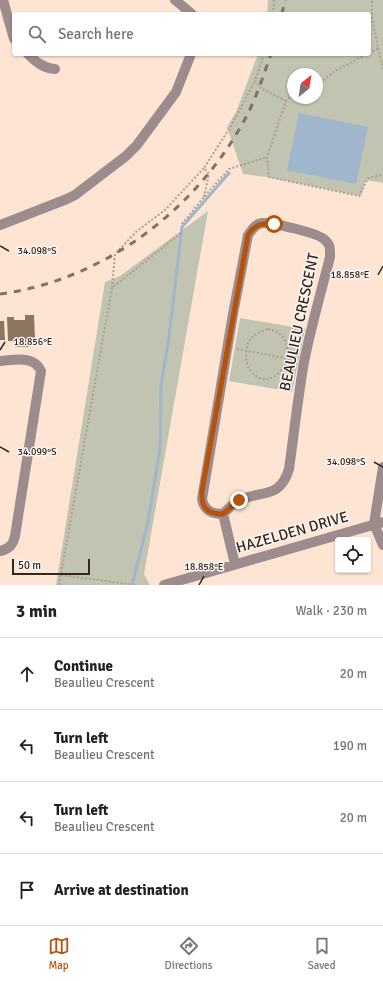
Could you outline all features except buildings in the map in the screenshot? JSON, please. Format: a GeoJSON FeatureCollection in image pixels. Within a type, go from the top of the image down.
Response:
{"type":"FeatureCollection","features":[{"type":"Feature","properties":{"kind":"street"},"geometry":{"type":"LineString","coordinates":[[3,0],[12,32]]}},
{"type":"Feature","properties":{"kind":"street"},"geometry":{"type":"LineString","coordinates":[[175,0],[190,12]]}},
{"type":"Feature","properties":{"kind":"street"},"geometry":{"type":"LineString","coordinates":[[30,56],[40,65],[55,69]]}},
{"type":"Feature","properties":{"kind":"street"},"geometry":{"type":"LineString","coordinates":[[0,224],[67,199],[132,150],[176,92],[190,56]]}},
{"type":"Feature","properties":{"kind":"street","name":"BEAULIEU CRESCENT"},"geometry":{"type":"LineString","coordinates":[[258,224],[274,224],[316,234],[326,240],[330,249],[330,257],[304,362],[289,469],[286,478],[276,489],[268,493],[239,500],[223,514],[210,512],[206,509],[202,499],[248,235],[252,228],[258,224]]}},
{"type":"Feature","properties":{"kind":"street"},"geometry":{"type":"LineString","coordinates":[[0,361],[29,360],[37,364],[41,372],[15,536],[11,546],[6,550],[0,551]]}},
{"type":"Feature","properties":{"kind":"street"},"geometry":{"type":"LineString","coordinates":[[383,467],[379,523],[383,545]]}},
{"type":"Feature","properties":{"kind":"street"},"geometry":{"type":"LineString","coordinates":[[223,514],[235,564]]}},
{"type":"Feature","properties":{"kind":"street","name":"HAZELDEN DRIVE"},"geometry":{"type":"LineString","coordinates":[[164,585],[379,523]]}},
{"type":"Feature","properties":{"kind":"path"},"geometry":{"type":"LineString","coordinates":[[273,12],[274,0]]}},
{"type":"Feature","properties":{"kind":"path"},"geometry":{"type":"LineString","coordinates":[[372,0],[372,17],[383,69]]}},
{"type":"Feature","properties":{"kind":"path"},"geometry":{"type":"LineString","coordinates":[[371,52],[378,48]]}},
{"type":"Feature","properties":{"kind":"path"},"geometry":{"type":"LineString","coordinates":[[60,585],[112,288],[115,254],[137,231],[165,210],[204,168],[231,126],[255,81],[263,56]]}},
{"type":"Feature","properties":{"kind":"path"},"geometry":{"type":"LineString","coordinates":[[323,80],[335,71],[362,56]]}},
{"type":"Feature","properties":{"kind":"path"},"geometry":{"type":"LineString","coordinates":[[255,81],[259,87],[286,101],[267,157],[269,177],[359,196],[368,178],[382,175]]}},
{"type":"Feature","properties":{"kind":"path"},"geometry":{"type":"LineString","coordinates":[[182,224],[229,169],[267,157]]}},
{"type":"Feature","properties":{"kind":"path"},"geometry":{"type":"LineString","coordinates":[[204,168],[209,174],[204,197]]}},
{"type":"Feature","properties":{"kind":"path"},"geometry":{"type":"LineString","coordinates":[[112,288],[181,233]]}},
{"type":"Feature","properties":{"kind":"path"},"geometry":{"type":"LineString","coordinates":[[268,329],[272,330],[285,341],[287,346],[287,358],[283,369],[276,376],[265,380],[254,375],[248,368],[246,351],[252,338],[268,329]]}},
{"type":"Feature","properties":{"kind":"path"},"geometry":{"type":"LineString","coordinates":[[228,348],[304,362]]}},
{"type":"Feature","properties":{"kind":"path"},"geometry":{"type":"LineString","coordinates":[[61,575],[135,585]]}},
{"type":"Feature","properties":{"kind":"green space"},"geometry":{"type":"Polygon","coordinates":[[[268,0],[383,0],[383,183],[366,180],[361,196],[267,177],[243,174],[227,127],[236,112],[257,56],[371,56],[371,12],[267,12],[268,0]]]}},
{"type":"Feature","properties":{"kind":"green space"},"geometry":{"type":"Polygon","coordinates":[[[208,211],[144,574],[150,585],[56,585],[105,282],[120,276],[208,211]]]}},
{"type":"Feature","properties":{"kind":"green space"},"geometry":{"type":"Polygon","coordinates":[[[240,318],[305,329],[292,392],[229,381],[240,318]]]}},
{"type":"Feature","properties":{"kind":"water"},"geometry":{"type":"Polygon","coordinates":[[[299,113],[368,127],[356,184],[287,170],[299,113]]]}},
{"type":"Feature","properties":{"kind":"waterway"},"geometry":{"type":"LineString","coordinates":[[132,585],[148,522],[160,449],[161,385],[169,337],[182,227],[229,173]]}},
{"type":"Feature","properties":{"kind":"railway"},"geometry":{"type":"LineString","coordinates":[[282,12],[285,0]]}},
{"type":"Feature","properties":{"kind":"railway"},"geometry":{"type":"LineString","coordinates":[[0,294],[38,286],[75,274],[110,256],[143,235],[173,211],[201,183],[225,152],[249,111],[270,56]]}},
{"type":"Feature","properties":{"kind":"route"},"geometry":{"type":"LineString","coordinates":[[239,500],[223,514],[216,514],[206,509],[203,504],[202,491],[248,235],[252,228],[258,224],[274,224]]}}]}
